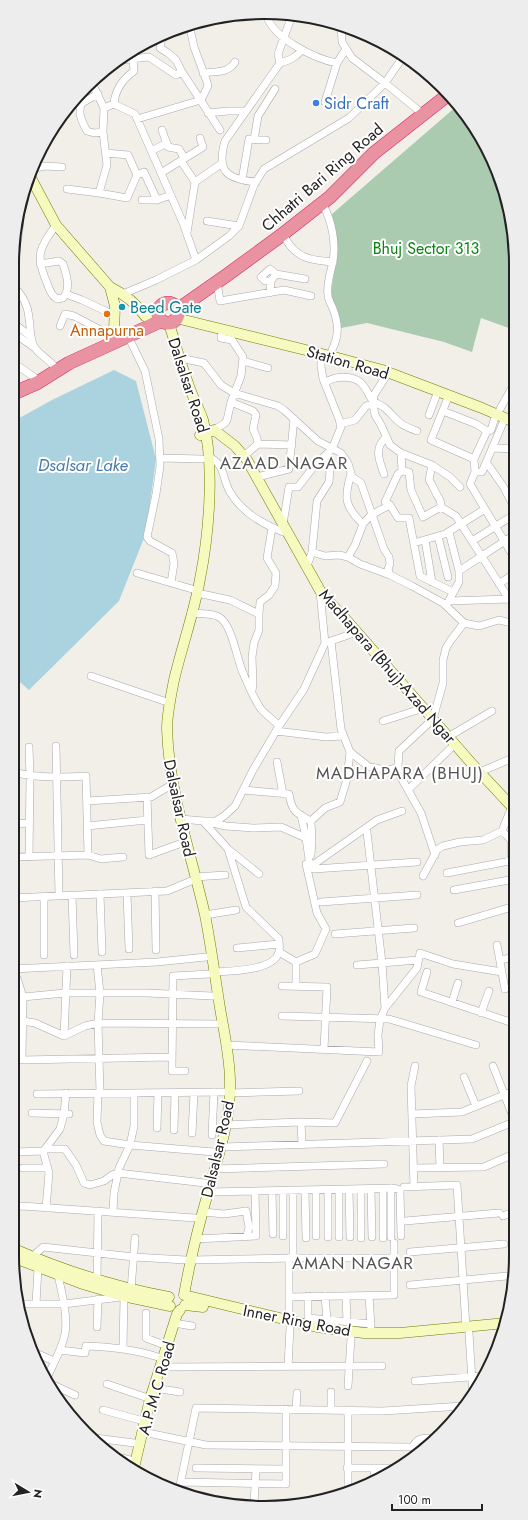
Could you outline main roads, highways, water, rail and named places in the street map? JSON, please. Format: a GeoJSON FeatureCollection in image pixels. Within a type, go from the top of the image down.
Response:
{"type":"FeatureCollection","features":[{"type":"Feature","properties":{"kind":"highway","name":"Chhatri Bari Ring Road"},"geometry":{"type":"LineString","coordinates":[[19,384],[34,377],[66,357],[113,333],[148,320],[168,315],[175,303],[224,270],[326,192],[370,148],[439,93]]}},
{"type":"Feature","properties":{"kind":"highway","name":"Chhatri Bari Ring Road"},"geometry":{"type":"LineString","coordinates":[[19,391],[37,383],[69,363],[128,336],[168,315],[228,275],[330,197],[374,153],[444,98]]}},
{"type":"Feature","properties":{"kind":"water","name":"Dsalsar Lake"},"geometry":{"type":"Polygon","coordinates":[[[114,370],[136,381],[156,459],[146,533],[119,601],[29,690],[19,681],[19,418],[52,400],[114,370]]]}},
{"type":"Feature","properties":{"kind":"place","name":"Sidr Craft"},"geometry":{"type":"Point","coordinates":[316,103]}},
{"type":"Feature","properties":{"kind":"place","name":"Beed Gate"},"geometry":{"type":"Point","coordinates":[122,307]}},
{"type":"Feature","properties":{"kind":"place","name":"Annapurna"},"geometry":{"type":"Point","coordinates":[107,314]}},
{"type":"Feature","properties":{"kind":"district","name":"AZAAD NAGAR"},"geometry":{"type":"Point","coordinates":[284,463]}},
{"type":"Feature","properties":{"kind":"district","name":"MADHAPARA (BHUJ)"},"geometry":{"type":"Point","coordinates":[400,773]}},
{"type":"Feature","properties":{"kind":"district","name":"AMAN NAGAR"},"geometry":{"type":"Point","coordinates":[353,1263]}},
{"type":"Feature","properties":{"kind":"park label","name":"Bhuj Sector 313"},"geometry":{"type":"Point","coordinates":[426,248]}}]}
